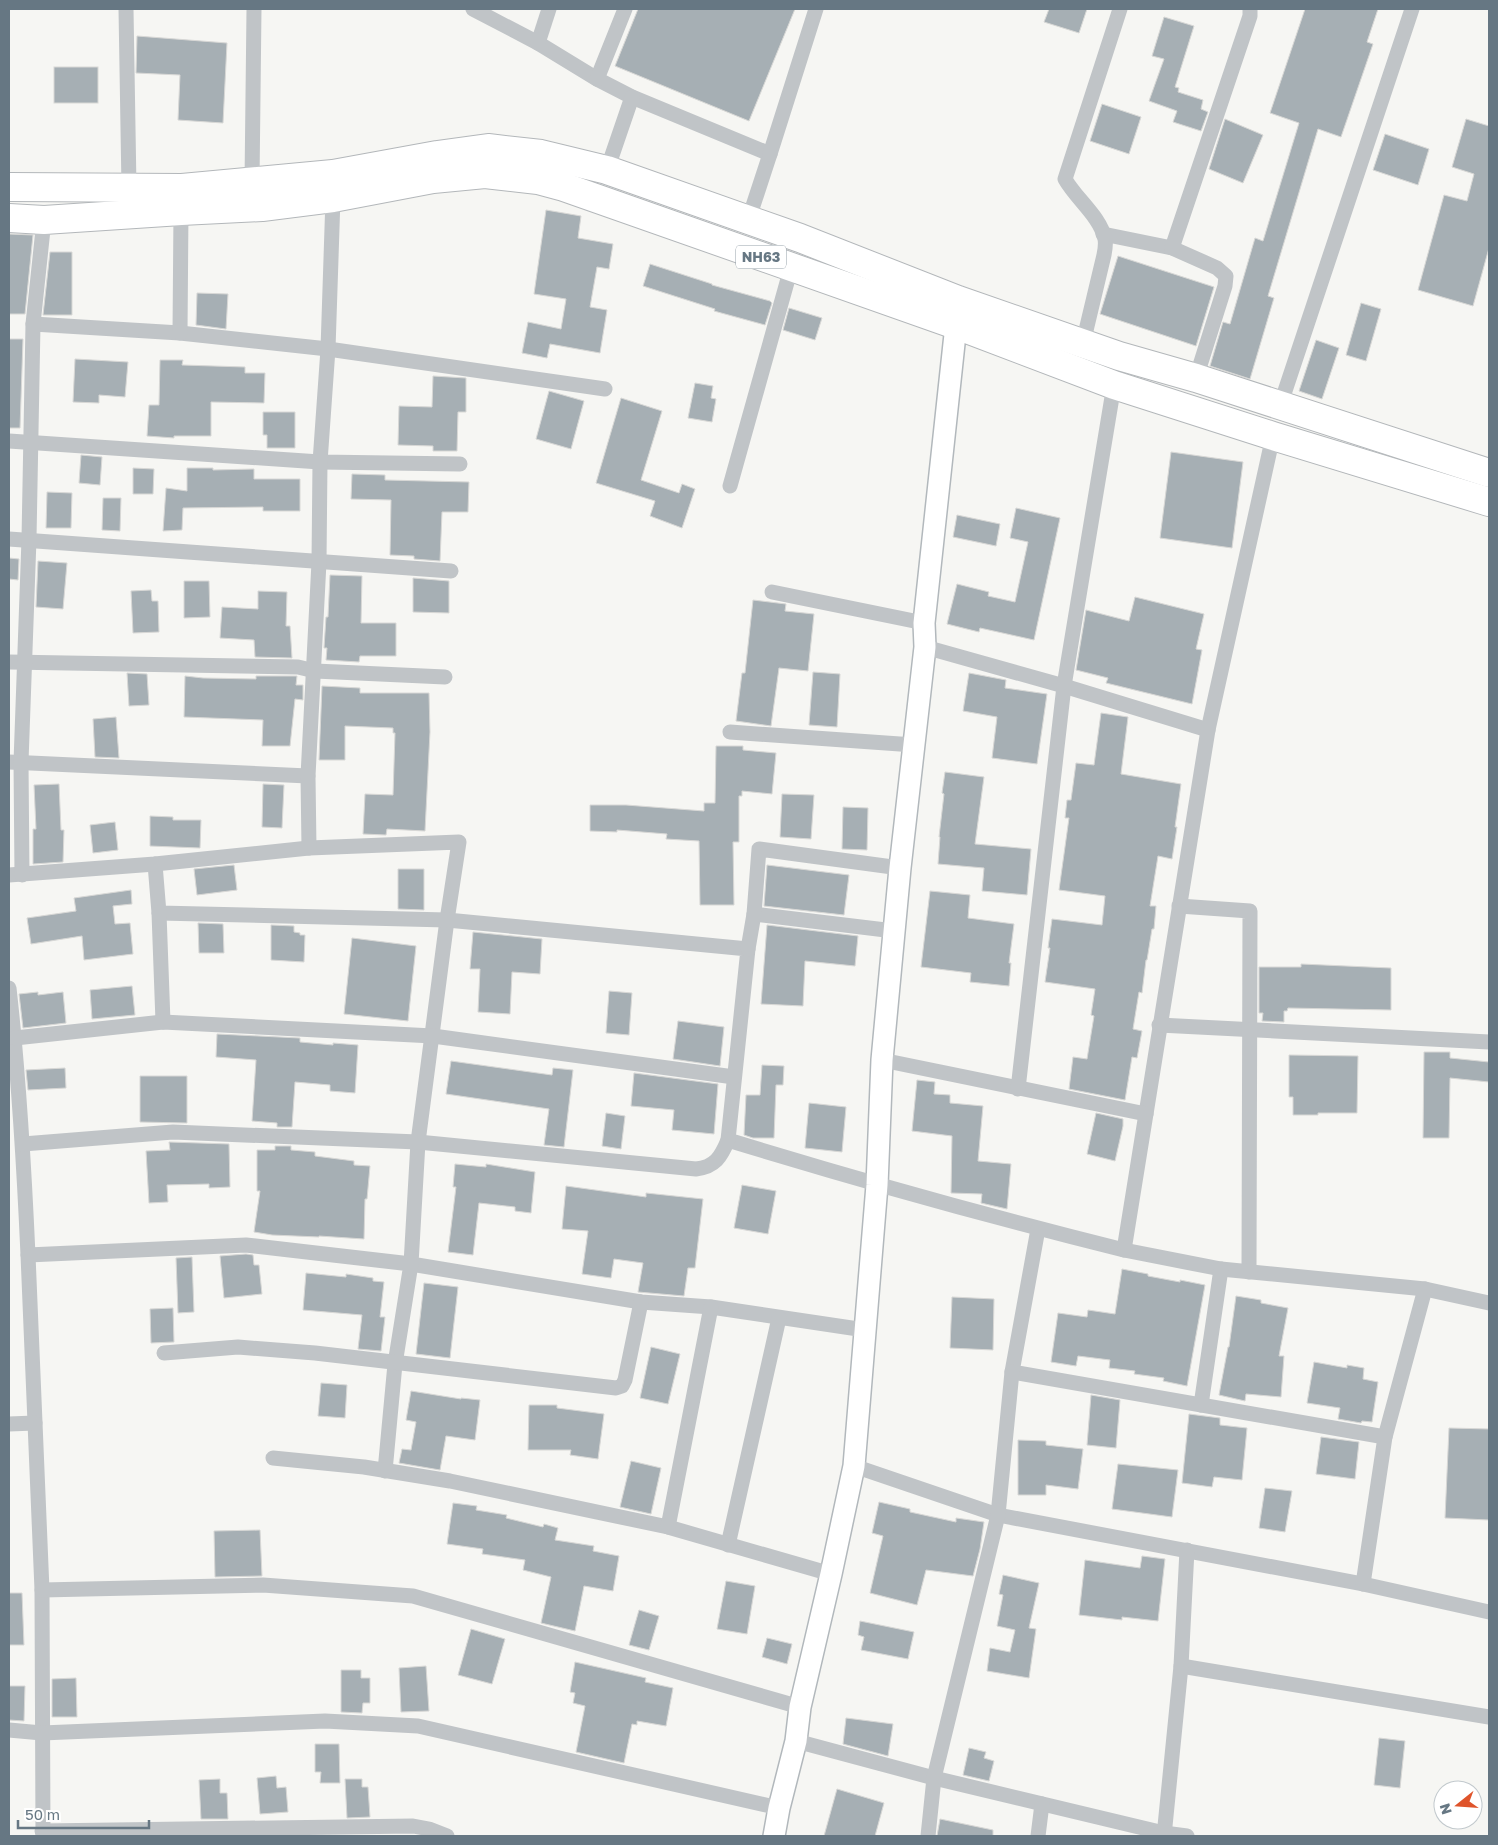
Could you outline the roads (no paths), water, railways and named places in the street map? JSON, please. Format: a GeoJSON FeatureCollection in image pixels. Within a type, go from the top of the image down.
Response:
{"type":"FeatureCollection","features":[{"type":"Feature","properties":{"kind":"highway","name":"NH63"},"geometry":{"type":"LineString","coordinates":[[9,187],[182,188],[333,174],[437,155],[488,148],[540,154],[607,170],[800,238],[958,300],[1083,343],[1489,474]]}},
{"type":"Feature","properties":{"kind":"highway","name":"NH63"},"geometry":{"type":"LineString","coordinates":[[9,218],[44,220],[262,208],[333,198],[456,176],[485,174],[538,180],[564,187],[956,325],[1114,385],[1489,502]]}},
{"type":"Feature","properties":{"kind":"street"},"geometry":{"type":"LineString","coordinates":[[126,9],[128,188]]}},
{"type":"Feature","properties":{"kind":"street"},"geometry":{"type":"LineString","coordinates":[[252,182],[254,9]]}},
{"type":"Feature","properties":{"kind":"street"},"geometry":{"type":"LineString","coordinates":[[473,9],[538,43],[597,79],[632,97],[770,154]]}},
{"type":"Feature","properties":{"kind":"street"},"geometry":{"type":"LineString","coordinates":[[538,43],[549,9]]}},
{"type":"Feature","properties":{"kind":"street"},"geometry":{"type":"LineString","coordinates":[[597,79],[625,9]]}},
{"type":"Feature","properties":{"kind":"street"},"geometry":{"type":"LineString","coordinates":[[748,221],[816,9]]}},
{"type":"Feature","properties":{"kind":"street"},"geometry":{"type":"LineString","coordinates":[[1083,343],[1106,240],[1100,224],[1072,191],[1065,179],[1120,9]]}},
{"type":"Feature","properties":{"kind":"street"},"geometry":{"type":"LineString","coordinates":[[1172,248],[1250,16],[1250,9]]}},
{"type":"Feature","properties":{"kind":"street"},"geometry":{"type":"LineString","coordinates":[[1280,406],[1412,9]]}},
{"type":"Feature","properties":{"kind":"street"},"geometry":{"type":"LineString","coordinates":[[607,170],[632,97]]}},
{"type":"Feature","properties":{"kind":"street"},"geometry":{"type":"LineString","coordinates":[[309,848],[308,776],[315,671],[320,462],[328,349],[333,198]]}},
{"type":"Feature","properties":{"kind":"street"},"geometry":{"type":"LineString","coordinates":[[180,333],[182,211]]}},
{"type":"Feature","properties":{"kind":"street"},"geometry":{"type":"LineString","coordinates":[[44,220],[33,324],[32,444],[25,663],[15,762],[15,875],[155,864],[309,848],[459,842],[418,1142],[411,1264],[395,1364],[385,1471]]}},
{"type":"Feature","properties":{"kind":"street"},"geometry":{"type":"LineString","coordinates":[[1103,234],[1172,248],[1217,268],[1226,276],[1225,286],[1196,378]]}},
{"type":"Feature","properties":{"kind":"street"},"geometry":{"type":"LineString","coordinates":[[730,486],[791,268]]}},
{"type":"Feature","properties":{"kind":"street"},"geometry":{"type":"LineString","coordinates":[[33,324],[180,333],[328,349],[605,389]]}},
{"type":"Feature","properties":{"kind":"street"},"geometry":{"type":"LineString","coordinates":[[774,1836],[779,1808],[796,1742],[800,1707],[854,1466],[876,1185],[882,1060],[900,868],[925,647],[924,623],[956,325]]}},
{"type":"Feature","properties":{"kind":"street"},"geometry":{"type":"LineString","coordinates":[[1018,1089],[1064,686],[1114,385]]}},
{"type":"Feature","properties":{"kind":"street"},"geometry":{"type":"LineString","coordinates":[[1124,1250],[1178,906],[1208,730],[1273,436]]}},
{"type":"Feature","properties":{"kind":"street"},"geometry":{"type":"LineString","coordinates":[[9,442],[320,462],[460,464]]}},
{"type":"Feature","properties":{"kind":"street"},"geometry":{"type":"LineString","coordinates":[[9,539],[451,571]]}},
{"type":"Feature","properties":{"kind":"street"},"geometry":{"type":"LineString","coordinates":[[772,592],[924,623]]}},
{"type":"Feature","properties":{"kind":"street"},"geometry":{"type":"LineString","coordinates":[[925,647],[1064,686],[1208,730]]}},
{"type":"Feature","properties":{"kind":"street"},"geometry":{"type":"LineString","coordinates":[[9,662],[298,667],[315,671],[445,677]]}},
{"type":"Feature","properties":{"kind":"street"},"geometry":{"type":"LineString","coordinates":[[730,732],[914,745]]}},
{"type":"Feature","properties":{"kind":"street"},"geometry":{"type":"LineString","coordinates":[[15,762],[308,776]]}},
{"type":"Feature","properties":{"kind":"street"},"geometry":{"type":"LineString","coordinates":[[23,1144],[173,1132],[418,1142],[696,1169],[704,1168],[718,1161],[728,1140],[748,949],[754,914],[759,849],[900,868]]}},
{"type":"Feature","properties":{"kind":"street"},"geometry":{"type":"LineString","coordinates":[[155,864],[159,913],[163,1022]]}},
{"type":"Feature","properties":{"kind":"street"},"geometry":{"type":"LineString","coordinates":[[1178,906],[1250,911],[1249,1272]]}},
{"type":"Feature","properties":{"kind":"street"},"geometry":{"type":"LineString","coordinates":[[159,913],[447,920],[748,949]]}},
{"type":"Feature","properties":{"kind":"street"},"geometry":{"type":"LineString","coordinates":[[754,914],[894,931]]}},
{"type":"Feature","properties":{"kind":"street"},"geometry":{"type":"LineString","coordinates":[[9,988],[15,1038],[23,1144],[42,1590],[42,1834],[413,1826],[429,1829],[447,1836]]}},
{"type":"Feature","properties":{"kind":"street"},"geometry":{"type":"LineString","coordinates":[[15,1038],[163,1022],[433,1036],[734,1077]]}},
{"type":"Feature","properties":{"kind":"street"},"geometry":{"type":"LineString","coordinates":[[1159,1025],[1489,1042]]}},
{"type":"Feature","properties":{"kind":"street"},"geometry":{"type":"LineString","coordinates":[[882,1060],[1146,1114]]}},
{"type":"Feature","properties":{"kind":"street"},"geometry":{"type":"LineString","coordinates":[[728,1140],[876,1185],[1124,1250],[1221,1269],[1425,1289],[1489,1303]]}},
{"type":"Feature","properties":{"kind":"street"},"geometry":{"type":"LineString","coordinates":[[928,1836],[934,1778],[998,1515],[1012,1372],[1038,1229]]}},
{"type":"Feature","properties":{"kind":"street"},"geometry":{"type":"LineString","coordinates":[[28,1255],[246,1245],[411,1264],[641,1302],[711,1307],[865,1330]]}},
{"type":"Feature","properties":{"kind":"street"},"geometry":{"type":"LineString","coordinates":[[1201,1405],[1221,1269]]}},
{"type":"Feature","properties":{"kind":"street"},"geometry":{"type":"LineString","coordinates":[[1362,1584],[1385,1438],[1425,1289]]}},
{"type":"Feature","properties":{"kind":"street"},"geometry":{"type":"LineString","coordinates":[[164,1353],[238,1347],[616,1388],[622,1386],[625,1380],[641,1302]]}},
{"type":"Feature","properties":{"kind":"street"},"geometry":{"type":"LineString","coordinates":[[668,1528],[711,1307]]}},
{"type":"Feature","properties":{"kind":"street"},"geometry":{"type":"LineString","coordinates":[[728,1545],[779,1318]]}},
{"type":"Feature","properties":{"kind":"street"},"geometry":{"type":"LineString","coordinates":[[1012,1372],[1385,1438]]}},
{"type":"Feature","properties":{"kind":"street"},"geometry":{"type":"LineString","coordinates":[[9,1424],[34,1423]]}},
{"type":"Feature","properties":{"kind":"street"},"geometry":{"type":"LineString","coordinates":[[273,1458],[385,1471],[450,1481],[668,1528],[831,1574]]}},
{"type":"Feature","properties":{"kind":"street"},"geometry":{"type":"LineString","coordinates":[[854,1466],[998,1515],[1362,1584],[1489,1612]]}},
{"type":"Feature","properties":{"kind":"street"},"geometry":{"type":"LineString","coordinates":[[1164,1835],[1181,1666],[1187,1550]]}},
{"type":"Feature","properties":{"kind":"street"},"geometry":{"type":"LineString","coordinates":[[42,1590],[263,1585],[413,1596],[800,1707]]}},
{"type":"Feature","properties":{"kind":"street"},"geometry":{"type":"LineString","coordinates":[[1181,1666],[1489,1717]]}},
{"type":"Feature","properties":{"kind":"street"},"geometry":{"type":"LineString","coordinates":[[9,1730],[42,1733],[325,1721],[418,1726],[779,1808]]}},
{"type":"Feature","properties":{"kind":"street"},"geometry":{"type":"LineString","coordinates":[[796,1742],[1164,1835],[1187,1836]]}},
{"type":"Feature","properties":{"kind":"street"},"geometry":{"type":"LineString","coordinates":[[1038,1836],[1042,1804]]}}]}
